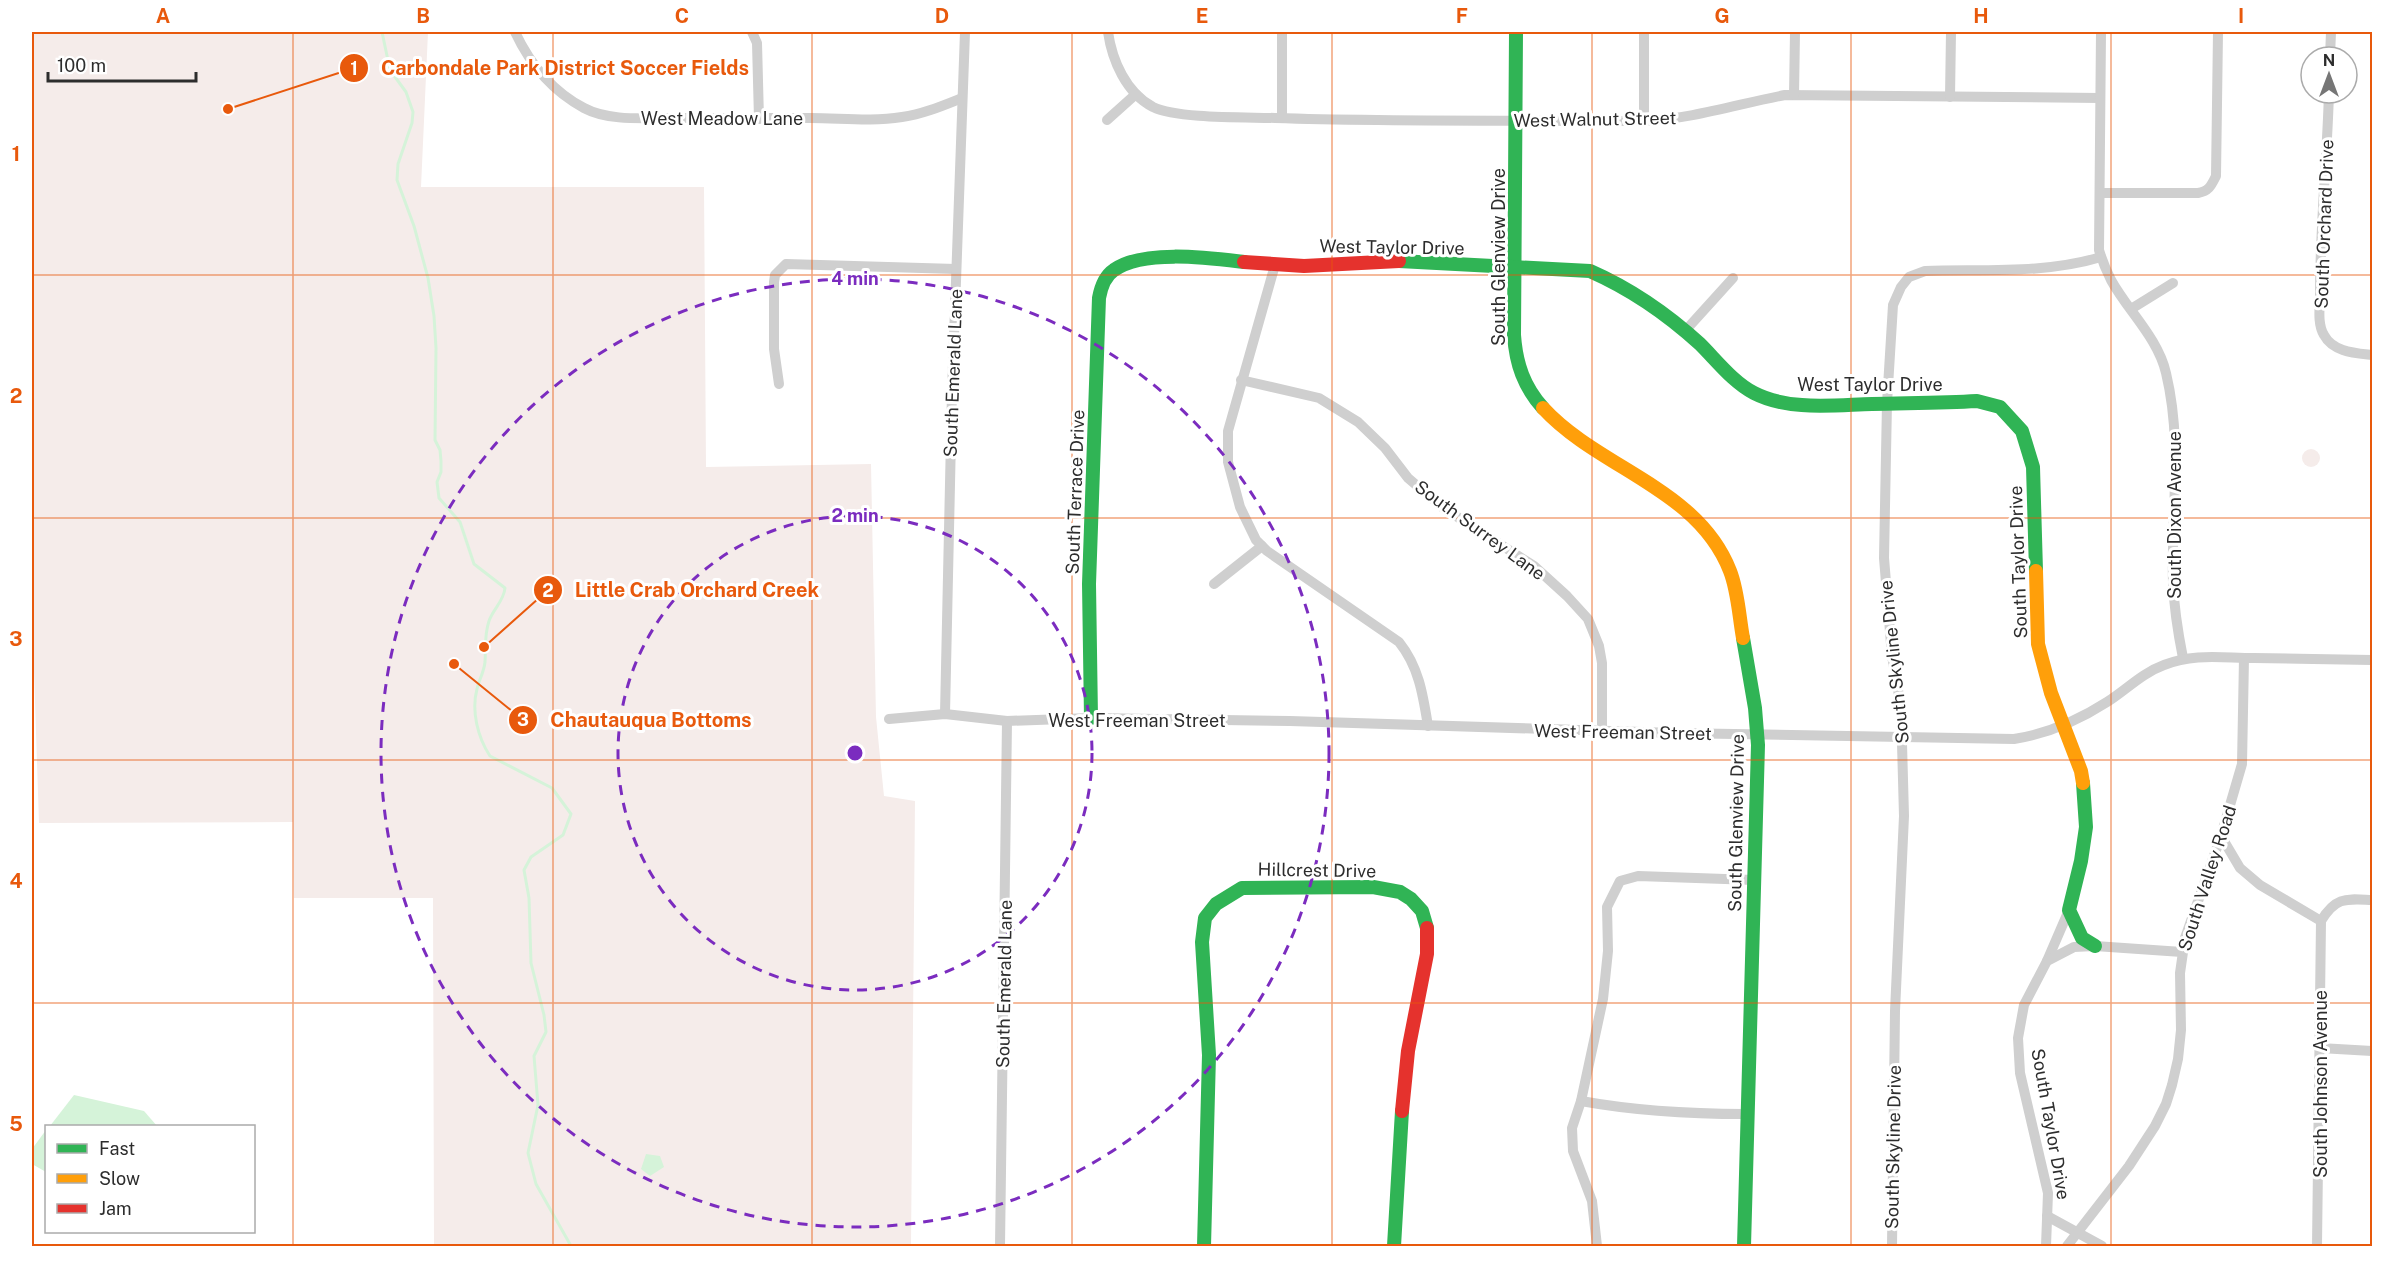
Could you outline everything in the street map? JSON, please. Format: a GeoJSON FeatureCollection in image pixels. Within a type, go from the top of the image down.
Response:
{"type":"FeatureCollection","features":[{"type":"Feature","properties":{"kind":"street","name":"West Meadow Lane"},"geometry":{"type":"LineString","coordinates":[[515,32],[526,53],[559,93],[586,109],[613,116],[857,120],[902,117],[930,111],[962,98]]}},
{"type":"Feature","properties":{"kind":"street"},"geometry":{"type":"LineString","coordinates":[[752,32],[757,43],[759,119]]}},
{"type":"Feature","properties":{"kind":"street","name":"South Emerald Lane"},"geometry":{"type":"LineString","coordinates":[[945,714],[948,519],[965,32]]}},
{"type":"Feature","properties":{"kind":"street"},"geometry":{"type":"LineString","coordinates":[[1107,120],[1136,94],[1118,67],[1108,32]]}},
{"type":"Feature","properties":{"kind":"street"},"geometry":{"type":"LineString","coordinates":[[1282,32],[1282,118]]}},
{"type":"Feature","properties":{"kind":"street","name":"South Glenview Drive"},"geometry":{"type":"LineString","coordinates":[[1516,32],[1514,349],[1519,368],[1530,394],[1555,422],[1607,460],[1658,489],[1685,510],[1715,541],[1730,570],[1758,734],[1745,1114],[1744,1246]]}},
{"type":"Feature","properties":{"kind":"street"},"geometry":{"type":"LineString","coordinates":[[1644,32],[1644,121]]}},
{"type":"Feature","properties":{"kind":"street"},"geometry":{"type":"LineString","coordinates":[[1794,94],[1795,32]]}},
{"type":"Feature","properties":{"kind":"street"},"geometry":{"type":"LineString","coordinates":[[1950,98],[1951,32]]}},
{"type":"Feature","properties":{"kind":"street","name":"South Dixon Avenue"},"geometry":{"type":"LineString","coordinates":[[2101,32],[2099,250],[2111,279],[2158,351],[2166,370],[2172,398],[2177,449],[2173,581],[2176,623],[2183,658]]}},
{"type":"Feature","properties":{"kind":"street"},"geometry":{"type":"LineString","coordinates":[[2100,193],[2198,193],[2207,192],[2211,187],[2216,176],[2218,32]]}},
{"type":"Feature","properties":{"kind":"street","name":"West Walnut Street"},"geometry":{"type":"LineString","coordinates":[[1136,94],[1151,106],[1167,112],[1282,118],[1644,121],[1675,120],[1734,105],[1794,94],[1950,98],[2100,98]]}},
{"type":"Feature","properties":{"kind":"street","name":"South Orchard Drive"},"geometry":{"type":"LineString","coordinates":[[2328,105],[2320,324],[2323,334],[2332,345],[2346,351],[2373,355]]}},
{"type":"Feature","properties":{"kind":"street","name":"South Skyline Drive"},"geometry":{"type":"LineString","coordinates":[[1892,1246],[1895,1011],[1904,816],[1901,707],[1892,656],[1884,558],[1887,404],[1893,305],[1898,289],[1909,277],[1925,271],[2072,266],[2101,257]]}},
{"type":"Feature","properties":{"kind":"street","name":"West Taylor Drive"},"geometry":{"type":"LineString","coordinates":[[1112,270],[1126,264],[1146,260],[1176,259],[1275,265],[1393,261],[1590,271],[1640,296],[1685,331],[1740,384],[1756,394],[1779,401],[1815,405],[1988,403],[2000,407],[2022,431],[2030,458]]}},
{"type":"Feature","properties":{"kind":"street"},"geometry":{"type":"LineString","coordinates":[[779,384],[774,349],[774,282],[775,275],[786,264],[956,269]]}},
{"type":"Feature","properties":{"kind":"street"},"geometry":{"type":"LineString","coordinates":[[1275,265],[1228,431],[1228,462],[1240,507],[1256,540],[1262,546],[1399,642],[1410,656],[1416,670],[1428,726]]}},
{"type":"Feature","properties":{"kind":"street","name":"South Terrace Drive"},"geometry":{"type":"LineString","coordinates":[[1091,718],[1089,584],[1099,298],[1106,278],[1112,270]]}},
{"type":"Feature","properties":{"kind":"street"},"geometry":{"type":"LineString","coordinates":[[1685,331],[1733,278]]}},
{"type":"Feature","properties":{"kind":"street"},"geometry":{"type":"LineString","coordinates":[[2131,309],[2173,283]]}},
{"type":"Feature","properties":{"kind":"street","name":"South Surrey Lane"},"geometry":{"type":"LineString","coordinates":[[1241,380],[1319,398],[1358,422],[1385,448],[1408,478],[1442,507],[1534,566],[1567,596],[1588,619],[1599,646],[1602,663],[1602,731]]}},
{"type":"Feature","properties":{"kind":"street","name":"South Taylor Drive"},"geometry":{"type":"LineString","coordinates":[[2030,458],[2036,506],[2038,644],[2051,693],[2065,724],[2081,771],[2086,807],[2086,827],[2081,861],[2069,910],[2047,961],[2024,1005],[2018,1038],[2020,1073],[2048,1193],[2046,1246]]}},
{"type":"Feature","properties":{"kind":"street"},"geometry":{"type":"LineString","coordinates":[[1214,584],[1262,546]]}},
{"type":"Feature","properties":{"kind":"street","name":"West Freeman Street"},"geometry":{"type":"LineString","coordinates":[[889,719],[945,714],[1007,721],[1091,718],[1280,721],[1902,739],[2014,739],[2033,736],[2065,724],[2106,703],[2139,678],[2161,666],[2183,658],[2205,656],[2373,660]]}},
{"type":"Feature","properties":{"kind":"street","name":"South Valley Road"},"geometry":{"type":"LineString","coordinates":[[2067,1246],[2129,1166],[2155,1126],[2166,1104],[2178,1059],[2182,952],[2185,938],[2221,836],[2242,764],[2244,658]]}},
{"type":"Feature","properties":{"kind":"street","name":"South Emerald Lane"},"geometry":{"type":"LineString","coordinates":[[1000,1246],[1007,721]]}},
{"type":"Feature","properties":{"kind":"street"},"geometry":{"type":"LineString","coordinates":[[2221,836],[2240,868],[2260,885],[2321,921],[2328,909],[2340,900],[2373,900]]}},
{"type":"Feature","properties":{"kind":"street"},"geometry":{"type":"LineString","coordinates":[[1597,1246],[1592,1201],[1573,1151],[1572,1128],[1581,1101],[1604,999],[1608,951],[1607,907],[1620,881],[1638,876],[1754,880]]}},
{"type":"Feature","properties":{"kind":"street","name":"Hillcrest Drive"},"geometry":{"type":"LineString","coordinates":[[1204,1246],[1209,1055],[1202,942],[1205,918],[1216,904],[1242,888],[1284,886],[1373,887],[1400,892],[1411,899],[1422,911],[1425,919],[1427,954],[1408,1051],[1397,1168],[1394,1246]]}},
{"type":"Feature","properties":{"kind":"street"},"geometry":{"type":"LineString","coordinates":[[2069,910],[2082,938],[2095,946]]}},
{"type":"Feature","properties":{"kind":"street","name":"South Johnson Avenue"},"geometry":{"type":"LineString","coordinates":[[2317,1246],[2321,921]]}},
{"type":"Feature","properties":{"kind":"street"},"geometry":{"type":"LineString","coordinates":[[2047,961],[2074,947],[2095,946],[2182,952]]}},
{"type":"Feature","properties":{"kind":"street"},"geometry":{"type":"LineString","coordinates":[[2320,1048],[2373,1051]]}},
{"type":"Feature","properties":{"kind":"street"},"geometry":{"type":"LineString","coordinates":[[1581,1101],[1632,1110],[1745,1114]]}},
{"type":"Feature","properties":{"kind":"street"},"geometry":{"type":"LineString","coordinates":[[2047,1216],[2102,1246]]}},
{"type":"Feature","properties":{"kind":"shaded area"},"geometry":{"type":"Polygon","coordinates":[[[32,32],[428,32],[421,187],[704,187],[706,467],[871,464],[876,717],[884,796],[915,801],[911,1246],[434,1246],[433,898],[294,898],[293,822],[39,823],[32,610],[32,32]]]}},
{"type":"Feature","properties":{"kind":"shaded area"},"geometry":{"type":"Polygon","coordinates":[[[2311,449],[2317,452],[2320,458],[2317,464],[2311,467],[2305,464],[2302,458],[2305,452],[2311,449]]]}},
{"type":"Feature","properties":{"kind":"shaded area"},"geometry":{"type":"Polygon","coordinates":[[[74,1095],[144,1111],[156,1125],[51,1125],[74,1095]]]}},
{"type":"Feature","properties":{"kind":"shaded area"},"geometry":{"type":"Polygon","coordinates":[[[45,1131],[45,1171],[32,1164],[32,1149],[45,1131]]]}},
{"type":"Feature","properties":{"kind":"shaded area"},"geometry":{"type":"Polygon","coordinates":[[[646,1154],[660,1156],[664,1167],[650,1176],[641,1169],[646,1154]]]}},
{"type":"Feature","properties":{"kind":"waterway"},"geometry":{"type":"LineString","coordinates":[[382,32],[390,70],[406,92],[413,112],[412,123],[398,164],[397,180],[414,226],[428,278],[434,316],[435,440],[440,450],[441,461],[441,472],[437,482],[439,498],[460,522],[474,564],[505,588],[503,597],[487,626],[484,666],[475,697],[477,724],[490,756],[552,788],[571,814],[563,835],[531,857],[524,870],[529,898],[531,963],[546,1032],[534,1056],[538,1105],[528,1153],[536,1184],[571,1246]]}},
{"type":"Feature","properties":{"kind":"traffic: fast"},"geometry":{"type":"LineString","coordinates":[[1516,32],[1514,335],[1522,374],[1531,392],[1543,408]]}},
{"type":"Feature","properties":{"kind":"traffic: fast"},"geometry":{"type":"LineString","coordinates":[[1091,718],[1089,584],[1101,290],[1111,272],[1127,263],[1142,259],[1177,257],[1244,262]]}},
{"type":"Feature","properties":{"kind":"traffic: fast"},"geometry":{"type":"LineString","coordinates":[[1399,261],[1590,271],[1620,286],[1662,312],[1700,344],[1732,377],[1754,393],[1768,399],[1797,405],[1827,406],[1977,401],[2000,407],[2022,431],[2033,467],[2036,571]]}},
{"type":"Feature","properties":{"kind":"traffic: fast"},"geometry":{"type":"LineString","coordinates":[[1743,638],[1755,708],[1758,745],[1744,1246]]}},
{"type":"Feature","properties":{"kind":"traffic: fast"},"geometry":{"type":"LineString","coordinates":[[2083,783],[2086,827],[2081,861],[2069,910],[2082,938],[2095,946]]}},
{"type":"Feature","properties":{"kind":"traffic: fast"},"geometry":{"type":"LineString","coordinates":[[1204,1246],[1209,1055],[1202,942],[1205,918],[1216,904],[1242,888],[1373,887],[1400,892],[1411,899],[1422,911],[1427,928]]}},
{"type":"Feature","properties":{"kind":"traffic: fast"},"geometry":{"type":"LineString","coordinates":[[1394,1246],[1402,1111]]}},
{"type":"Feature","properties":{"kind":"traffic: slow"},"geometry":{"type":"LineString","coordinates":[[1543,408],[1591,448],[1646,481],[1695,519],[1715,543],[1730,571],[1737,595],[1743,638]]}},
{"type":"Feature","properties":{"kind":"traffic: slow"},"geometry":{"type":"LineString","coordinates":[[2036,571],[2038,644],[2051,693],[2081,771],[2083,783]]}},
{"type":"Feature","properties":{"kind":"traffic: jam"},"geometry":{"type":"LineString","coordinates":[[1244,262],[1304,266],[1399,261]]}},
{"type":"Feature","properties":{"kind":"traffic: jam"},"geometry":{"type":"LineString","coordinates":[[1402,1111],[1408,1051],[1427,954],[1427,928]]}},
{"type":"Feature","properties":{"kind":"place","name":"Carbondale Park District Soccer Fields"},"geometry":{"type":"Point","coordinates":[228,109]}},
{"type":"Feature","properties":{"kind":"place","name":"Little Crab Orchard Creek"},"geometry":{"type":"Point","coordinates":[484,647]}},
{"type":"Feature","properties":{"kind":"place","name":"Chautauqua Bottoms"},"geometry":{"type":"Point","coordinates":[454,664]}}]}
